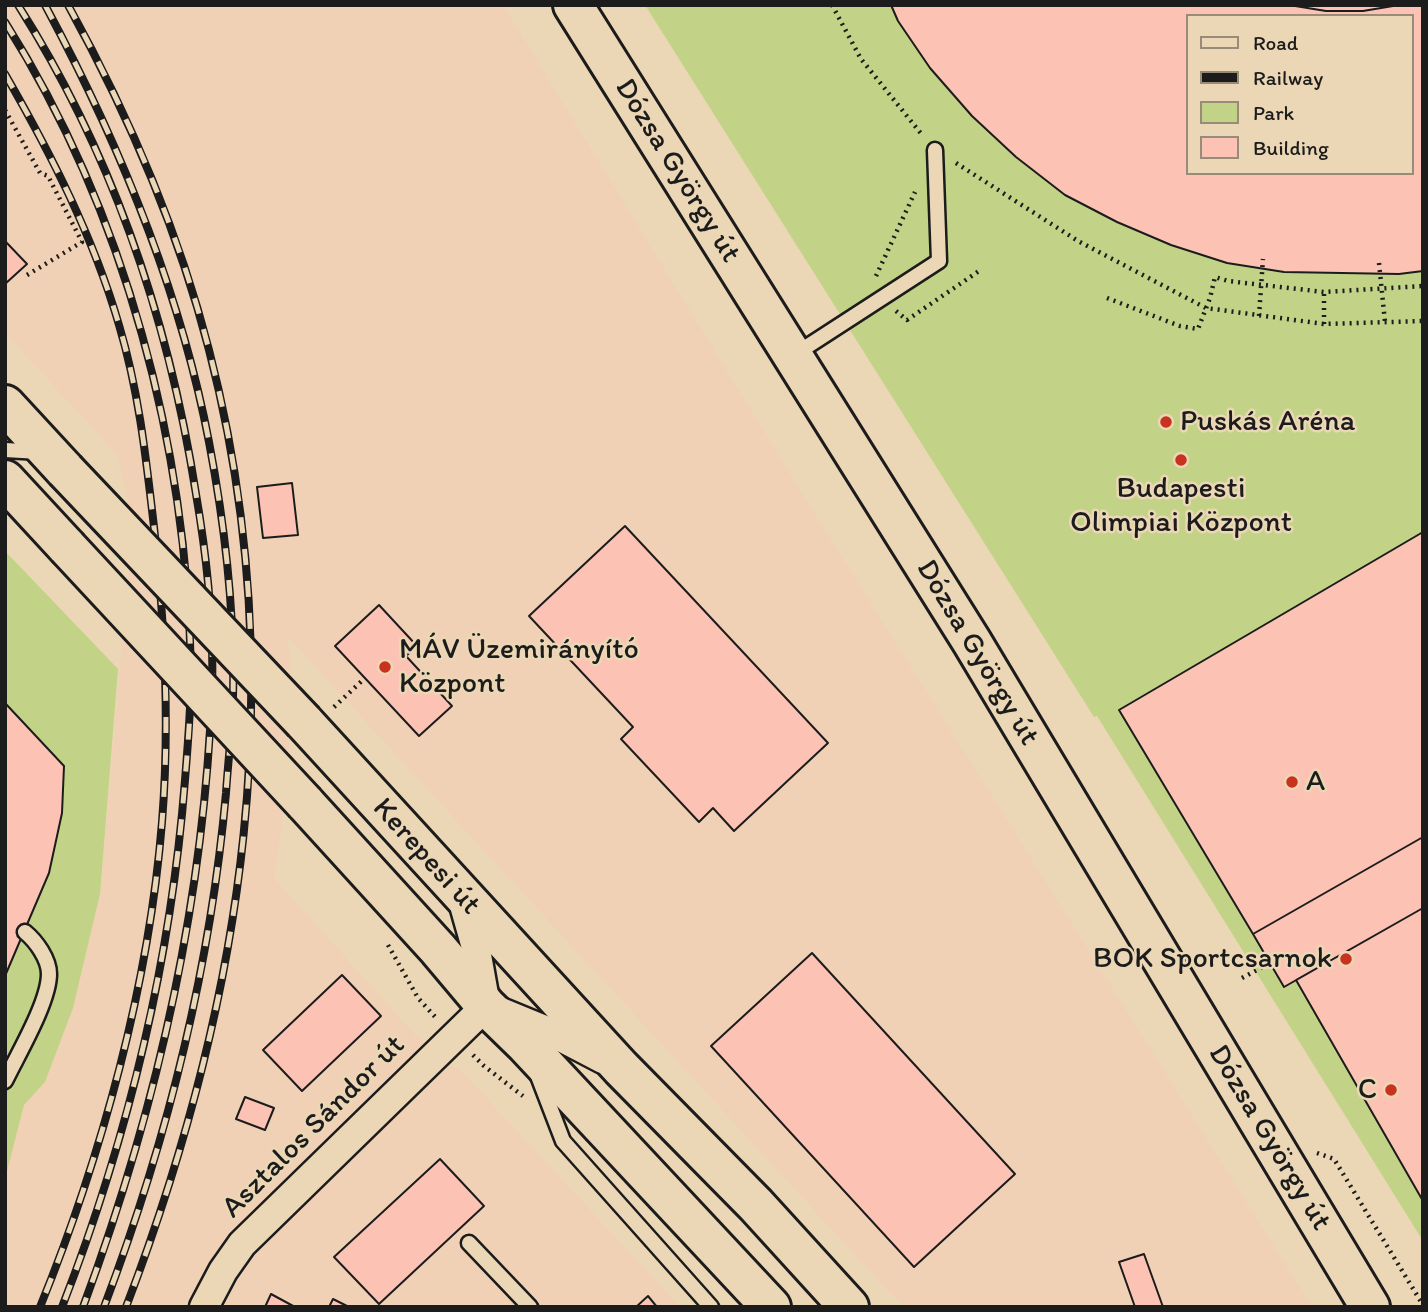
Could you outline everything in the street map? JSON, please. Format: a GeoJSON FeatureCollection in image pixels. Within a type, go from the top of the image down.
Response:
{"type":"FeatureCollection","features":[{"type":"Feature","properties":{"kind":"main road","name":"Dózsa György út"},"geometry":{"type":"LineString","coordinates":[[581,8],[972,642],[1370,1307]]}},
{"type":"Feature","properties":{"kind":"main road","name":"Kerepesi út"},"geometry":{"type":"LineString","coordinates":[[5,405],[57,461],[319,715],[461,895],[621,1068],[756,1205],[849,1307]]}},
{"type":"Feature","properties":{"kind":"main road","name":"Kerepesi út"},"geometry":{"type":"LineString","coordinates":[[5,480],[305,803],[438,949],[486,1006],[526,1045],[771,1307]]}},
{"type":"Feature","properties":{"kind":"street"},"geometry":{"type":"LineString","coordinates":[[461,895],[475,944],[486,1006],[559,1036],[621,1068]]}},
{"type":"Feature","properties":{"kind":"street","name":"Asztalos Sándor út"},"geometry":{"type":"LineString","coordinates":[[204,1307],[223,1271],[242,1244],[486,1006]]}},
{"type":"Feature","properties":{"kind":"lane"},"geometry":{"type":"LineString","coordinates":[[793,355],[939,261],[935,150]]}},
{"type":"Feature","properties":{"kind":"lane"},"geometry":{"type":"LineString","coordinates":[[5,450],[57,461]]}},
{"type":"Feature","properties":{"kind":"lane"},"geometry":{"type":"LineString","coordinates":[[5,1081],[44,999],[49,972],[38,944],[25,932]]}},
{"type":"Feature","properties":{"kind":"lane","name":"Kerepesi út"},"geometry":{"type":"LineString","coordinates":[[526,1045],[563,1141],[711,1307]]}},
{"type":"Feature","properties":{"kind":"lane"},"geometry":{"type":"LineString","coordinates":[[470,1243],[530,1307]]}},
{"type":"Feature","properties":{"kind":"path"},"geometry":{"type":"LineString","coordinates":[[832,5],[861,59],[935,150],[1078,241],[1206,308],[1324,324],[1423,321]]}},
{"type":"Feature","properties":{"kind":"path"},"geometry":{"type":"LineString","coordinates":[[5,110],[40,173],[48,176],[82,242],[27,275]]}},
{"type":"Feature","properties":{"kind":"path"},"geometry":{"type":"LineString","coordinates":[[875,279],[935,150]]}},
{"type":"Feature","properties":{"kind":"path"},"geometry":{"type":"LineString","coordinates":[[1259,316],[1264,259]]}},
{"type":"Feature","properties":{"kind":"path"},"geometry":{"type":"LineString","coordinates":[[1379,263],[1385,322]]}},
{"type":"Feature","properties":{"kind":"path"},"geometry":{"type":"LineString","coordinates":[[907,320],[979,271]]}},
{"type":"Feature","properties":{"kind":"path"},"geometry":{"type":"LineString","coordinates":[[1107,298],[1180,326],[1198,329],[1215,277],[1324,292],[1423,286]]}},
{"type":"Feature","properties":{"kind":"path"},"geometry":{"type":"LineString","coordinates":[[1324,292],[1324,324]]}},
{"type":"Feature","properties":{"kind":"path"},"geometry":{"type":"LineString","coordinates":[[319,715],[365,678]]}},
{"type":"Feature","properties":{"kind":"path"},"geometry":{"type":"LineString","coordinates":[[1242,978],[1270,963]]}},
{"type":"Feature","properties":{"kind":"path"},"geometry":{"type":"LineString","coordinates":[[454,1036],[484,1066],[511,1085],[531,1104]]}},
{"type":"Feature","properties":{"kind":"path"},"geometry":{"type":"LineString","coordinates":[[1311,1150],[1334,1159],[1423,1305]]}},
{"type":"Feature","properties":{"kind":"shaded area"},"geometry":{"type":"Polygon","coordinates":[[[5,5],[503,5],[785,466],[1312,1307],[903,1307],[287,636],[290,662],[289,770],[274,878],[417,1037],[465,1075],[680,1307],[5,1307],[5,1179],[24,1105],[45,1082],[73,1008],[100,894],[132,525],[118,455],[5,333],[5,5]]]}},
{"type":"Feature","properties":{"kind":"green space","name":"Budapesti Olimpiai Központ"},"geometry":{"type":"Polygon","coordinates":[[[645,5],[1423,5],[1423,1241],[1097,716],[1094,717],[645,5]]]}},
{"type":"Feature","properties":{"kind":"green space"},"geometry":{"type":"Polygon","coordinates":[[[5,551],[118,669],[100,894],[73,1008],[45,1082],[24,1105],[5,1179],[5,551]]]}},
{"type":"Feature","properties":{"kind":"building"},"geometry":{"type":"Polygon","coordinates":[[[891,5],[1289,5],[1326,11],[1363,11],[1399,5],[1423,5],[1423,271],[1399,274],[1284,272],[1227,263],[1171,245],[1117,222],[1065,195],[1016,157],[972,116],[930,68],[898,21],[891,5]]]}},
{"type":"Feature","properties":{"kind":"building"},"geometry":{"type":"Polygon","coordinates":[[[1289,5],[1399,5],[1363,11],[1326,11],[1289,5]]]}},
{"type":"Feature","properties":{"kind":"building"},"geometry":{"type":"Polygon","coordinates":[[[5,241],[27,264],[5,284],[5,241]]]}},
{"type":"Feature","properties":{"kind":"building"},"geometry":{"type":"Polygon","coordinates":[[[292,483],[298,535],[263,538],[257,487],[292,483]]]}},
{"type":"Feature","properties":{"kind":"building"},"geometry":{"type":"Polygon","coordinates":[[[625,526],[828,743],[734,831],[713,808],[699,822],[621,739],[633,727],[529,616],[625,526]]]}},
{"type":"Feature","properties":{"kind":"building","name":"BOK Sportcsarnok"},"geometry":{"type":"Polygon","coordinates":[[[1423,532],[1423,837],[1253,934],[1119,710],[1423,532]]]}},
{"type":"Feature","properties":{"kind":"building","name":"MÁV Üzemirányító Központ"},"geometry":{"type":"Polygon","coordinates":[[[379,605],[417,646],[406,656],[452,706],[419,736],[335,646],[379,605]]]}},
{"type":"Feature","properties":{"kind":"building"},"geometry":{"type":"Polygon","coordinates":[[[5,703],[64,766],[62,813],[49,873],[5,976],[5,703]]]}},
{"type":"Feature","properties":{"kind":"building"},"geometry":{"type":"Polygon","coordinates":[[[1423,837],[1423,908],[1284,987],[1253,934],[1423,837]]]}},
{"type":"Feature","properties":{"kind":"building","name":"C"},"geometry":{"type":"Polygon","coordinates":[[[1423,908],[1423,1201],[1296,980],[1423,908]]]}},
{"type":"Feature","properties":{"kind":"building"},"geometry":{"type":"Polygon","coordinates":[[[812,953],[1015,1174],[914,1267],[711,1046],[812,953]]]}},
{"type":"Feature","properties":{"kind":"building"},"geometry":{"type":"Polygon","coordinates":[[[342,975],[381,1016],[302,1091],[263,1050],[342,975]]]}},
{"type":"Feature","properties":{"kind":"building"},"geometry":{"type":"Polygon","coordinates":[[[245,1097],[274,1108],[265,1130],[236,1119],[245,1097]]]}},
{"type":"Feature","properties":{"kind":"building"},"geometry":{"type":"Polygon","coordinates":[[[440,1159],[484,1206],[379,1304],[334,1257],[440,1159]]]}},
{"type":"Feature","properties":{"kind":"building"},"geometry":{"type":"Polygon","coordinates":[[[1144,1254],[1163,1307],[1135,1307],[1119,1262],[1144,1254]]]}},
{"type":"Feature","properties":{"kind":"building"},"geometry":{"type":"Polygon","coordinates":[[[271,1294],[295,1307],[265,1307],[271,1294]]]}},
{"type":"Feature","properties":{"kind":"building"},"geometry":{"type":"Polygon","coordinates":[[[648,1296],[657,1307],[636,1307],[648,1296]]]}},
{"type":"Feature","properties":{"kind":"building"},"geometry":{"type":"Polygon","coordinates":[[[333,1299],[349,1307],[329,1307],[333,1299]]]}},
{"type":"Feature","properties":{"kind":"railway"},"geometry":{"type":"LineString","coordinates":[[18,5],[52,61],[109,179],[153,302],[184,429],[203,542],[211,616],[212,690],[207,769],[187,926],[154,1080],[133,1156],[83,1307]]}},
{"type":"Feature","properties":{"kind":"railway"},"geometry":{"type":"LineString","coordinates":[[45,5],[97,109],[144,217],[181,328],[197,385],[215,474],[228,570],[232,634],[233,698],[226,793],[219,859],[197,990],[166,1118],[127,1245],[104,1307]]}},
{"type":"Feature","properties":{"kind":"railway"},"geometry":{"type":"LineString","coordinates":[[68,5],[131,130],[167,216],[197,305],[234,472],[248,593],[251,714],[244,834],[227,954],[201,1072],[167,1190],[126,1307]]}},
{"type":"Feature","properties":{"kind":"railway"},"geometry":{"type":"LineString","coordinates":[[5,22],[48,96],[85,173],[116,252],[142,334],[162,418],[177,502],[187,587],[191,672],[178,847],[157,981],[143,1048],[107,1179],[62,1307]]}},
{"type":"Feature","properties":{"kind":"railway"},"geometry":{"type":"LineString","coordinates":[[5,74],[39,134],[84,228],[109,292],[126,350],[137,400],[148,476],[161,601],[165,674],[166,748],[162,822],[156,883],[134,1007],[102,1130],[63,1249],[40,1307]]}},
{"type":"Feature","properties":{"kind":"place","name":"Puskás Aréna"},"geometry":{"type":"Point","coordinates":[1166,422]}},
{"type":"Feature","properties":{"kind":"place","name":"Budapesti Olimpiai Központ"},"geometry":{"type":"Point","coordinates":[1181,460]}},
{"type":"Feature","properties":{"kind":"place","name":"MÁV Üzemirányító Központ"},"geometry":{"type":"Point","coordinates":[385,667]}},
{"type":"Feature","properties":{"kind":"place","name":"A"},"geometry":{"type":"Point","coordinates":[1292,782]}},
{"type":"Feature","properties":{"kind":"place","name":"BOK Sportcsarnok"},"geometry":{"type":"Point","coordinates":[1346,959]}},
{"type":"Feature","properties":{"kind":"place","name":"C"},"geometry":{"type":"Point","coordinates":[1391,1090]}}]}
